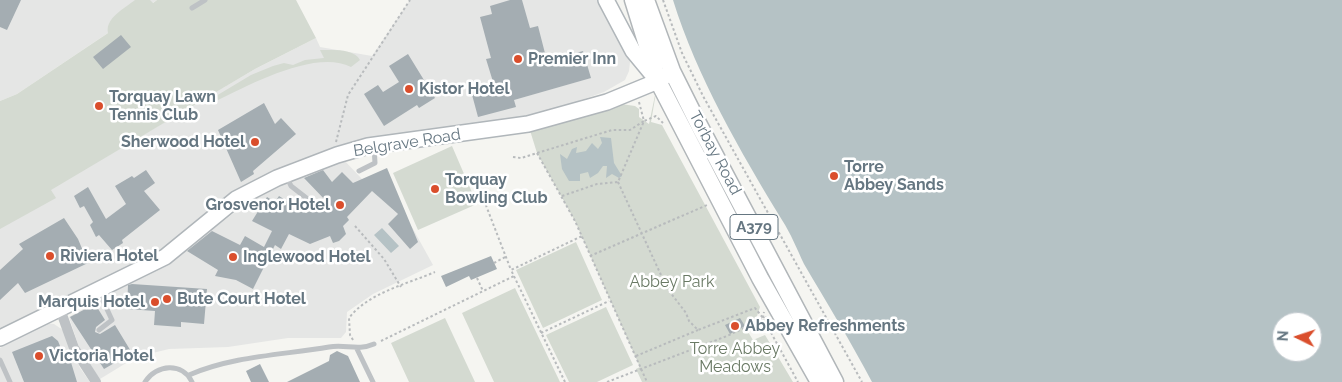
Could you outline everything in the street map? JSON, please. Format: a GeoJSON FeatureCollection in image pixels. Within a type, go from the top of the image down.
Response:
{"type":"FeatureCollection","features":[{"type":"Feature","properties":{"kind":"main road","name":"Torbay Road"},"geometry":{"type":"LineString","coordinates":[[633,0],[658,81],[778,311],[819,382]]}},
{"type":"Feature","properties":{"kind":"main road","name":"Torbay Road"},"geometry":{"type":"LineString","coordinates":[[646,0],[672,71],[835,382]]}},
{"type":"Feature","properties":{"kind":"street"},"geometry":{"type":"LineString","coordinates":[[606,0],[633,51],[658,81]]}},
{"type":"Feature","properties":{"kind":"street","name":"Belgrave Road"},"geometry":{"type":"LineString","coordinates":[[0,338],[165,257],[236,199],[286,175],[337,154],[374,146],[528,124],[607,102],[658,81],[672,71]]}},
{"type":"Feature","properties":{"kind":"street"},"geometry":{"type":"LineString","coordinates":[[60,309],[74,348],[96,382]]}},
{"type":"Feature","properties":{"kind":"lane"},"geometry":{"type":"LineString","coordinates":[[192,8],[205,0]]}},
{"type":"Feature","properties":{"kind":"lane"},"geometry":{"type":"LineString","coordinates":[[359,171],[376,163],[374,146]]}},
{"type":"Feature","properties":{"kind":"lane"},"geometry":{"type":"LineString","coordinates":[[286,175],[291,186],[309,200]]}},
{"type":"Feature","properties":{"kind":"lane"},"geometry":{"type":"LineString","coordinates":[[98,290],[112,320],[99,330]]}},
{"type":"Feature","properties":{"kind":"lane"},"geometry":{"type":"LineString","coordinates":[[189,375],[213,365],[242,359],[314,351],[330,347],[366,348],[374,344]]}},
{"type":"Feature","properties":{"kind":"lane"},"geometry":{"type":"LineString","coordinates":[[357,349],[373,382]]}},
{"type":"Feature","properties":{"kind":"lane"},"geometry":{"type":"LineString","coordinates":[[0,360],[10,382]]}},
{"type":"Feature","properties":{"kind":"lane"},"geometry":{"type":"LineString","coordinates":[[145,382],[152,372],[170,367],[182,370],[189,375],[192,382]]}},
{"type":"Feature","properties":{"kind":"path"},"geometry":{"type":"LineString","coordinates":[[337,154],[336,143],[348,95],[410,0]]}},
{"type":"Feature","properties":{"kind":"path"},"geometry":{"type":"LineString","coordinates":[[663,0],[682,53],[761,201],[861,381]]}},
{"type":"Feature","properties":{"kind":"path"},"geometry":{"type":"LineString","coordinates":[[633,92],[641,105],[644,121],[618,182],[667,288],[686,312],[689,321],[698,330]]}},
{"type":"Feature","properties":{"kind":"path"},"geometry":{"type":"LineString","coordinates":[[513,157],[521,158],[612,130],[630,130],[644,121]]}},
{"type":"Feature","properties":{"kind":"path"},"geometry":{"type":"LineString","coordinates":[[537,153],[582,236],[609,301],[647,382]]}},
{"type":"Feature","properties":{"kind":"path"},"geometry":{"type":"LineString","coordinates":[[479,176],[480,190],[511,270],[565,382]]}},
{"type":"Feature","properties":{"kind":"path"},"geometry":{"type":"LineString","coordinates":[[562,196],[597,184],[618,182]]}},
{"type":"Feature","properties":{"kind":"path"},"geometry":{"type":"LineString","coordinates":[[756,203],[761,201]]}},
{"type":"Feature","properties":{"kind":"path"},"geometry":{"type":"LineString","coordinates":[[590,256],[708,204]]}},
{"type":"Feature","properties":{"kind":"path"},"geometry":{"type":"LineString","coordinates":[[355,226],[384,259],[401,287]]}},
{"type":"Feature","properties":{"kind":"path"},"geometry":{"type":"LineString","coordinates":[[511,270],[582,236]]}},
{"type":"Feature","properties":{"kind":"path"},"geometry":{"type":"LineString","coordinates":[[494,263],[507,256]]}},
{"type":"Feature","properties":{"kind":"path"},"geometry":{"type":"LineString","coordinates":[[366,348],[361,344],[356,344],[350,335],[349,318],[357,308],[371,299],[436,272]]}},
{"type":"Feature","properties":{"kind":"path"},"geometry":{"type":"LineString","coordinates":[[374,344],[514,276]]}},
{"type":"Feature","properties":{"kind":"path"},"geometry":{"type":"LineString","coordinates":[[477,278],[483,291]]}},
{"type":"Feature","properties":{"kind":"path"},"geometry":{"type":"LineString","coordinates":[[541,332],[609,301]]}},
{"type":"Feature","properties":{"kind":"path"},"geometry":{"type":"LineString","coordinates":[[635,356],[755,308],[763,318],[798,382]]}},
{"type":"Feature","properties":{"kind":"path"},"geometry":{"type":"LineString","coordinates":[[607,382],[640,367],[727,336],[778,311]]}},
{"type":"Feature","properties":{"kind":"shaded area"},"geometry":{"type":"Polygon","coordinates":[[[0,0],[157,0],[17,94],[0,101],[0,0]]]}},
{"type":"Feature","properties":{"kind":"shaded area"},"geometry":{"type":"Polygon","coordinates":[[[410,0],[597,0],[626,51],[630,62],[629,71],[625,80],[604,92],[553,110],[504,122],[348,145],[293,162],[252,183],[174,244],[0,331],[0,219],[255,69],[316,38],[320,47],[372,56],[410,0]]]}},
{"type":"Feature","properties":{"kind":"shaded area"},"geometry":{"type":"Polygon","coordinates":[[[673,0],[1342,0],[1342,382],[872,382],[804,264],[785,225],[735,140],[694,57],[673,0]]]}},
{"type":"Feature","properties":{"kind":"shaded area"},"geometry":{"type":"Polygon","coordinates":[[[600,137],[611,138],[614,163],[622,176],[619,178],[612,174],[606,178],[607,166],[603,166],[598,173],[590,178],[588,172],[580,174],[580,181],[569,181],[562,169],[560,154],[567,159],[572,149],[577,147],[576,153],[586,151],[592,143],[598,149],[602,143],[600,137]]]}},
{"type":"Feature","properties":{"kind":"shaded area"},"geometry":{"type":"Polygon","coordinates":[[[343,159],[379,197],[412,227],[433,265],[373,294],[347,312],[346,332],[341,338],[288,338],[228,347],[169,349],[136,357],[100,379],[80,350],[69,317],[185,250],[259,194],[343,159]]]}},
{"type":"Feature","properties":{"kind":"shaded area"},"geometry":{"type":"Polygon","coordinates":[[[382,228],[399,246],[391,253],[374,235],[382,228]]]}},
{"type":"Feature","properties":{"kind":"shaded area"},"geometry":{"type":"Polygon","coordinates":[[[45,323],[54,324],[63,330],[80,368],[90,382],[0,382],[0,348],[45,323]]]}},
{"type":"Feature","properties":{"kind":"green space","name":"Torquay Lawn Tennis Club"},"geometry":{"type":"Polygon","coordinates":[[[135,0],[150,0],[153,3],[157,0],[296,0],[316,38],[255,69],[51,190],[56,198],[0,229],[0,101],[17,94],[108,33],[108,28],[113,18],[135,0]]]}},
{"type":"Feature","properties":{"kind":"green space"},"geometry":{"type":"Polygon","coordinates":[[[320,50],[353,53],[360,60],[351,67],[337,63],[320,62],[302,65],[265,78],[218,100],[216,96],[251,75],[273,66],[284,63],[293,65],[305,60],[324,58],[320,50]]]}},
{"type":"Feature","properties":{"kind":"green space","name":"Abbey Park"},"geometry":{"type":"Polygon","coordinates":[[[658,81],[651,122],[662,125],[760,307],[756,319],[745,327],[753,340],[765,335],[793,382],[642,382],[636,369],[640,367],[575,221],[537,153],[528,124],[607,102],[635,106],[639,109],[639,117],[649,124],[658,81]]]}},
{"type":"Feature","properties":{"kind":"green space","name":"Torquay Bowling Club"},"geometry":{"type":"Polygon","coordinates":[[[452,146],[477,204],[418,230],[393,173],[452,146]]]}},
{"type":"Feature","properties":{"kind":"green space"},"geometry":{"type":"Polygon","coordinates":[[[576,242],[602,300],[543,328],[516,270],[576,242]]]}},
{"type":"Feature","properties":{"kind":"green space"},"geometry":{"type":"Polygon","coordinates":[[[515,288],[560,382],[494,382],[462,313],[515,288]]]}},
{"type":"Feature","properties":{"kind":"green space"},"geometry":{"type":"Polygon","coordinates":[[[606,307],[633,365],[597,382],[569,382],[546,335],[606,307]]]}},
{"type":"Feature","properties":{"kind":"green space"},"geometry":{"type":"Polygon","coordinates":[[[445,318],[475,382],[409,382],[391,343],[445,318]]]}},
{"type":"Feature","properties":{"kind":"building"},"geometry":{"type":"Polygon","coordinates":[[[0,0],[21,0],[7,30],[0,27],[0,0]]]}},
{"type":"Feature","properties":{"kind":"building","name":"Premier Inn"},"geometry":{"type":"Polygon","coordinates":[[[510,0],[522,0],[530,28],[538,26],[547,61],[583,51],[591,78],[514,100],[516,107],[478,117],[471,91],[494,85],[486,59],[491,58],[480,17],[492,14],[490,6],[510,0]]]}},
{"type":"Feature","properties":{"kind":"building"},"geometry":{"type":"Polygon","coordinates":[[[121,35],[131,47],[103,69],[93,57],[121,35]]]}},
{"type":"Feature","properties":{"kind":"building","name":"Kistor Hotel"},"geometry":{"type":"Polygon","coordinates":[[[408,54],[435,98],[419,108],[417,105],[384,126],[364,94],[378,85],[383,92],[399,82],[389,66],[408,54]]]}},
{"type":"Feature","properties":{"kind":"building","name":"Sherwood Hotel"},"geometry":{"type":"Polygon","coordinates":[[[264,103],[275,124],[281,118],[296,134],[253,171],[254,174],[241,182],[218,130],[264,103]]]}},
{"type":"Feature","properties":{"kind":"building"},"geometry":{"type":"Polygon","coordinates":[[[387,168],[418,242],[410,249],[388,224],[398,214],[372,191],[347,217],[349,220],[343,226],[346,234],[339,241],[333,243],[330,236],[310,244],[289,234],[281,249],[275,245],[253,289],[236,280],[215,276],[218,270],[187,251],[212,231],[240,245],[245,236],[264,247],[272,231],[252,221],[267,197],[275,202],[279,196],[306,213],[328,203],[304,178],[323,170],[332,182],[342,172],[353,183],[387,168]]]}},
{"type":"Feature","properties":{"kind":"building"},"geometry":{"type":"Polygon","coordinates":[[[146,170],[155,183],[144,191],[160,210],[122,240],[123,243],[112,250],[99,235],[96,237],[90,225],[93,222],[84,206],[80,208],[74,196],[88,187],[106,219],[126,204],[115,186],[132,176],[134,178],[146,170]]]}},
{"type":"Feature","properties":{"kind":"building","name":"Riviera Hotel"},"geometry":{"type":"Polygon","coordinates":[[[64,218],[78,239],[88,263],[25,293],[18,283],[0,300],[0,270],[23,249],[19,244],[64,218]]]}},
{"type":"Feature","properties":{"kind":"building"},"geometry":{"type":"Polygon","coordinates":[[[491,256],[497,269],[471,280],[469,276],[446,287],[441,276],[491,256]]]}},
{"type":"Feature","properties":{"kind":"building","name":"Bute Court Hotel"},"geometry":{"type":"Polygon","coordinates":[[[128,285],[207,289],[204,324],[181,322],[181,327],[154,325],[155,311],[127,309],[128,285]]]}},
{"type":"Feature","properties":{"kind":"building"},"geometry":{"type":"Polygon","coordinates":[[[95,304],[105,320],[96,327],[95,332],[100,334],[115,325],[132,353],[104,369],[70,317],[95,304]]]}},
{"type":"Feature","properties":{"kind":"building","name":"Abbey Refreshments"},"geometry":{"type":"Polygon","coordinates":[[[740,318],[745,326],[730,334],[725,325],[740,318]]]}},
{"type":"Feature","properties":{"kind":"building","name":"Victoria Hotel"},"geometry":{"type":"Polygon","coordinates":[[[52,336],[58,341],[66,361],[70,359],[77,382],[24,382],[12,352],[52,336]]]}},
{"type":"Feature","properties":{"kind":"building"},"geometry":{"type":"Polygon","coordinates":[[[337,351],[348,356],[360,382],[287,382],[329,361],[330,355],[337,351]]]}},
{"type":"Feature","properties":{"kind":"building"},"geometry":{"type":"Polygon","coordinates":[[[260,364],[269,382],[251,382],[246,371],[260,364]]]}},
{"type":"Feature","properties":{"kind":"place","name":"Premier Inn"},"geometry":{"type":"Point","coordinates":[518,59]}},
{"type":"Feature","properties":{"kind":"place","name":"Kistor Hotel"},"geometry":{"type":"Point","coordinates":[409,89]}},
{"type":"Feature","properties":{"kind":"place","name":"Torquay Lawn Tennis Club"},"geometry":{"type":"Point","coordinates":[99,106]}},
{"type":"Feature","properties":{"kind":"place","name":"Sherwood Hotel"},"geometry":{"type":"Point","coordinates":[255,142]}},
{"type":"Feature","properties":{"kind":"place","name":"Torre Abbey Sands"},"geometry":{"type":"Point","coordinates":[834,176]}},
{"type":"Feature","properties":{"kind":"place","name":"Torquay Bowling Club"},"geometry":{"type":"Point","coordinates":[435,189]}},
{"type":"Feature","properties":{"kind":"place","name":"Grosvenor Hotel"},"geometry":{"type":"Point","coordinates":[340,205]}},
{"type":"Feature","properties":{"kind":"place","name":"Riviera Hotel"},"geometry":{"type":"Point","coordinates":[50,256]}},
{"type":"Feature","properties":{"kind":"place","name":"Inglewood Hotel"},"geometry":{"type":"Point","coordinates":[233,257]}},
{"type":"Feature","properties":{"kind":"place","name":"Bute Court Hotel"},"geometry":{"type":"Point","coordinates":[167,299]}},
{"type":"Feature","properties":{"kind":"place","name":"Marquis Hotel"},"geometry":{"type":"Point","coordinates":[155,302]}},
{"type":"Feature","properties":{"kind":"place","name":"Abbey Refreshments"},"geometry":{"type":"Point","coordinates":[735,326]}},
{"type":"Feature","properties":{"kind":"place","name":"Victoria Hotel"},"geometry":{"type":"Point","coordinates":[39,356]}},
{"type":"Feature","properties":{"kind":"park label","name":"Torre Abbey Meadows"},"geometry":{"type":"Point","coordinates":[735,358]}}]}
